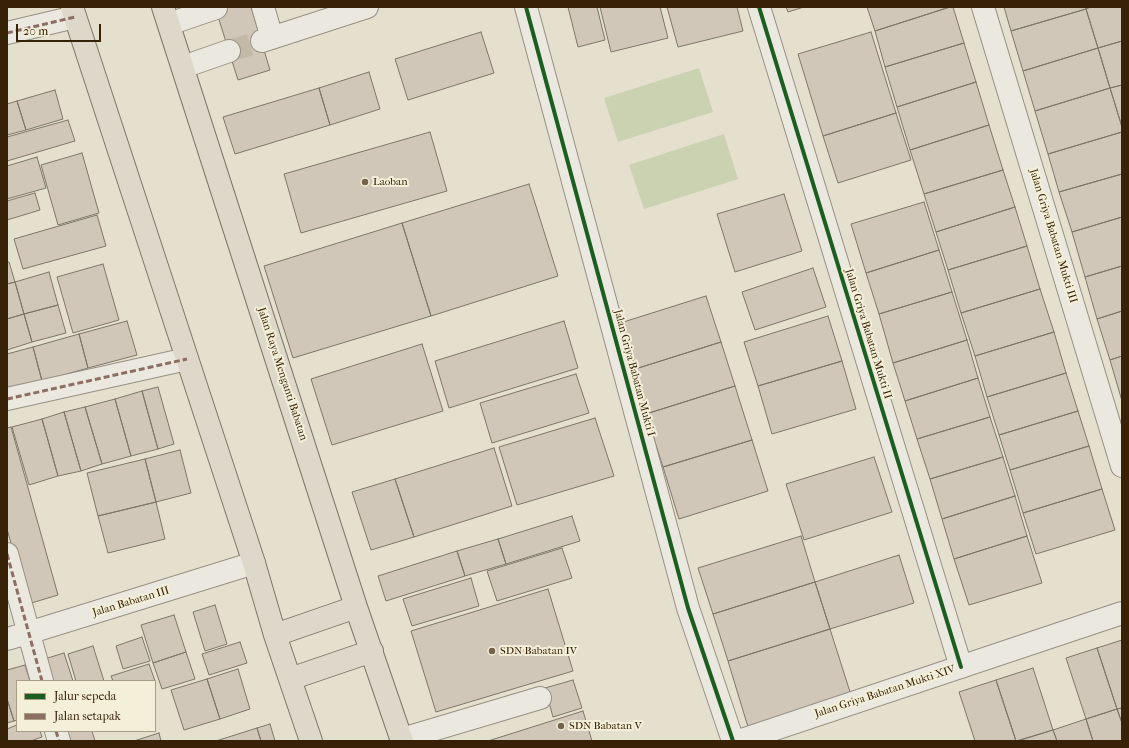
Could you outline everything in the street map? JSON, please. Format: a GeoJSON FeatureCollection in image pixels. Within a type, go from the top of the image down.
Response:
{"type":"FeatureCollection","features":[{"type":"Feature","properties":{"kind":"main road"},"geometry":{"type":"LineString","coordinates":[[74,12],[254,563],[275,635],[311,741]]}},
{"type":"Feature","properties":{"kind":"main road","name":"Jalan Raya Menganti Babatan"},"geometry":{"type":"LineString","coordinates":[[166,15],[356,607],[402,740]]}},
{"type":"Feature","properties":{"kind":"main road"},"geometry":{"type":"LineString","coordinates":[[275,635],[356,607]]}},
{"type":"Feature","properties":{"kind":"main road"},"geometry":{"type":"LineString","coordinates":[[290,679],[372,651]]}},
{"type":"Feature","properties":{"kind":"street"},"geometry":{"type":"LineString","coordinates":[[263,7],[267,40],[367,7]]}},
{"type":"Feature","properties":{"kind":"street","name":"Jalan Griya Babatan Mukti I"},"geometry":{"type":"LineString","coordinates":[[526,7],[688,608],[734,741]]}},
{"type":"Feature","properties":{"kind":"street","name":"Jalan Griya Babatan Mukti II"},"geometry":{"type":"LineString","coordinates":[[759,7],[961,667]]}},
{"type":"Feature","properties":{"kind":"street","name":"Jalan Griya Babatan Mukti III"},"geometry":{"type":"LineString","coordinates":[[983,7],[1122,466]]}},
{"type":"Feature","properties":{"kind":"street"},"geometry":{"type":"LineString","coordinates":[[166,15],[216,8]]}},
{"type":"Feature","properties":{"kind":"street"},"geometry":{"type":"LineString","coordinates":[[7,33],[74,12]]}},
{"type":"Feature","properties":{"kind":"street"},"geometry":{"type":"LineString","coordinates":[[182,67],[229,51]]}},
{"type":"Feature","properties":{"kind":"street"},"geometry":{"type":"LineString","coordinates":[[7,399],[187,358]]}},
{"type":"Feature","properties":{"kind":"street"},"geometry":{"type":"LineString","coordinates":[[7,554],[42,680]]}},
{"type":"Feature","properties":{"kind":"street","name":"Jalan Babatan III"},"geometry":{"type":"LineString","coordinates":[[7,639],[254,563]]}},
{"type":"Feature","properties":{"kind":"street","name":"Jalan Griya Babatan Mukti XIV"},"geometry":{"type":"LineString","coordinates":[[739,741],[1122,613]]}},
{"type":"Feature","properties":{"kind":"street"},"geometry":{"type":"LineString","coordinates":[[402,740],[540,698]]}},
{"type":"Feature","properties":{"kind":"green space"},"geometry":{"type":"Polygon","coordinates":[[[699,68],[713,112],[618,142],[604,98],[699,68]]]}},
{"type":"Feature","properties":{"kind":"green space"},"geometry":{"type":"Polygon","coordinates":[[[724,134],[738,179],[644,209],[629,165],[724,134]]]}},
{"type":"Feature","properties":{"kind":"building"},"geometry":{"type":"Polygon","coordinates":[[[215,7],[251,7],[270,70],[238,80],[215,7]]]}},
{"type":"Feature","properties":{"kind":"building"},"geometry":{"type":"Polygon","coordinates":[[[568,7],[597,7],[605,40],[578,47],[568,7]]]}},
{"type":"Feature","properties":{"kind":"building"},"geometry":{"type":"Polygon","coordinates":[[[600,7],[660,7],[668,38],[611,52],[600,7]]]}},
{"type":"Feature","properties":{"kind":"building"},"geometry":{"type":"Polygon","coordinates":[[[667,7],[737,7],[743,31],[678,47],[667,7]]]}},
{"type":"Feature","properties":{"kind":"building"},"geometry":{"type":"Polygon","coordinates":[[[786,7],[804,7],[788,12],[786,7]]]}},
{"type":"Feature","properties":{"kind":"building"},"geometry":{"type":"Polygon","coordinates":[[[867,7],[950,7],[875,31],[867,7]]]}},
{"type":"Feature","properties":{"kind":"building"},"geometry":{"type":"Polygon","coordinates":[[[953,7],[964,43],[885,67],[875,31],[953,7]]]}},
{"type":"Feature","properties":{"kind":"building"},"geometry":{"type":"Polygon","coordinates":[[[1004,7],[1086,7],[1086,9],[1011,31],[1004,7]]]}},
{"type":"Feature","properties":{"kind":"building"},"geometry":{"type":"Polygon","coordinates":[[[1091,7],[1122,7],[1122,41],[1098,48],[1086,9],[1091,7]]]}},
{"type":"Feature","properties":{"kind":"building"},"geometry":{"type":"Polygon","coordinates":[[[1086,9],[1098,48],[1023,71],[1011,31],[1086,9]]]}},
{"type":"Feature","properties":{"kind":"building"},"geometry":{"type":"Polygon","coordinates":[[[481,32],[494,73],[408,100],[395,59],[481,32]]]}},
{"type":"Feature","properties":{"kind":"building"},"geometry":{"type":"Polygon","coordinates":[[[871,32],[896,113],[823,136],[798,54],[871,32]]]}},
{"type":"Feature","properties":{"kind":"building"},"geometry":{"type":"Polygon","coordinates":[[[1122,41],[1122,85],[1110,88],[1098,48],[1122,41]]]}},
{"type":"Feature","properties":{"kind":"building"},"geometry":{"type":"Polygon","coordinates":[[[964,43],[976,82],[897,107],[885,67],[964,43]]]}},
{"type":"Feature","properties":{"kind":"building"},"geometry":{"type":"Polygon","coordinates":[[[1098,48],[1110,88],[1035,111],[1023,71],[1098,48]]]}},
{"type":"Feature","properties":{"kind":"building"},"geometry":{"type":"Polygon","coordinates":[[[369,72],[380,109],[330,125],[319,88],[369,72]]]}},
{"type":"Feature","properties":{"kind":"building"},"geometry":{"type":"Polygon","coordinates":[[[976,82],[989,125],[910,150],[897,107],[976,82]]]}},
{"type":"Feature","properties":{"kind":"building"},"geometry":{"type":"Polygon","coordinates":[[[1122,85],[1122,127],[1110,88],[1122,85]]]}},
{"type":"Feature","properties":{"kind":"building"},"geometry":{"type":"Polygon","coordinates":[[[319,88],[330,125],[235,154],[223,117],[319,88]]]}},
{"type":"Feature","properties":{"kind":"building"},"geometry":{"type":"Polygon","coordinates":[[[1110,88],[1122,127],[1122,132],[1048,154],[1035,111],[1110,88]]]}},
{"type":"Feature","properties":{"kind":"building"},"geometry":{"type":"Polygon","coordinates":[[[55,90],[63,119],[26,130],[17,101],[55,90]]]}},
{"type":"Feature","properties":{"kind":"building"},"geometry":{"type":"Polygon","coordinates":[[[17,101],[26,130],[7,135],[7,104],[17,101]]]}},
{"type":"Feature","properties":{"kind":"building"},"geometry":{"type":"Polygon","coordinates":[[[896,113],[911,160],[838,183],[823,136],[896,113]]]}},
{"type":"Feature","properties":{"kind":"building"},"geometry":{"type":"Polygon","coordinates":[[[68,120],[75,141],[7,161],[7,137],[68,120]]]}},
{"type":"Feature","properties":{"kind":"building"},"geometry":{"type":"Polygon","coordinates":[[[989,125],[1003,170],[924,194],[910,150],[989,125]]]}},
{"type":"Feature","properties":{"kind":"building","name":"Laoban"},"geometry":{"type":"Polygon","coordinates":[[[430,132],[447,191],[301,233],[284,174],[430,132]]]}},
{"type":"Feature","properties":{"kind":"building"},"geometry":{"type":"Polygon","coordinates":[[[1122,132],[1122,174],[1059,192],[1048,154],[1122,132]]]}},
{"type":"Feature","properties":{"kind":"building"},"geometry":{"type":"Polygon","coordinates":[[[82,153],[99,213],[58,225],[41,165],[82,153]]]}},
{"type":"Feature","properties":{"kind":"building"},"geometry":{"type":"Polygon","coordinates":[[[37,157],[46,188],[7,199],[7,166],[37,157]]]}},
{"type":"Feature","properties":{"kind":"building"},"geometry":{"type":"Polygon","coordinates":[[[1003,170],[1015,207],[936,232],[924,194],[1003,170]]]}},
{"type":"Feature","properties":{"kind":"building"},"geometry":{"type":"Polygon","coordinates":[[[1122,174],[1122,217],[1072,232],[1059,192],[1122,174]]]}},
{"type":"Feature","properties":{"kind":"building"},"geometry":{"type":"Polygon","coordinates":[[[529,184],[558,276],[431,316],[402,223],[529,184]]]}},
{"type":"Feature","properties":{"kind":"building"},"geometry":{"type":"Polygon","coordinates":[[[35,193],[40,210],[7,220],[7,201],[35,193]]]}},
{"type":"Feature","properties":{"kind":"building"},"geometry":{"type":"Polygon","coordinates":[[[784,194],[802,251],[735,272],[717,214],[784,194]]]}},
{"type":"Feature","properties":{"kind":"building"},"geometry":{"type":"Polygon","coordinates":[[[924,202],[939,250],[866,273],[851,224],[924,202]]]}},
{"type":"Feature","properties":{"kind":"building"},"geometry":{"type":"Polygon","coordinates":[[[1015,207],[1027,246],[948,270],[936,232],[1015,207]]]}},
{"type":"Feature","properties":{"kind":"building"},"geometry":{"type":"Polygon","coordinates":[[[97,215],[106,246],[23,269],[14,239],[97,215]]]}},
{"type":"Feature","properties":{"kind":"building"},"geometry":{"type":"Polygon","coordinates":[[[1122,217],[1122,266],[1085,277],[1072,232],[1122,217]]]}},
{"type":"Feature","properties":{"kind":"building"},"geometry":{"type":"Polygon","coordinates":[[[402,223],[431,316],[293,358],[264,266],[402,223]]]}},
{"type":"Feature","properties":{"kind":"building"},"geometry":{"type":"Polygon","coordinates":[[[1027,246],[1040,289],[961,313],[948,270],[1027,246]]]}},
{"type":"Feature","properties":{"kind":"building"},"geometry":{"type":"Polygon","coordinates":[[[939,250],[952,292],[879,314],[866,273],[939,250]]]}},
{"type":"Feature","properties":{"kind":"building"},"geometry":{"type":"Polygon","coordinates":[[[7,262],[9,262],[15,282],[7,284],[7,262]]]}},
{"type":"Feature","properties":{"kind":"building"},"geometry":{"type":"Polygon","coordinates":[[[103,264],[119,320],[73,333],[57,277],[103,264]]]}},
{"type":"Feature","properties":{"kind":"building"},"geometry":{"type":"Polygon","coordinates":[[[1122,266],[1122,311],[1097,319],[1085,277],[1122,266]]]}},
{"type":"Feature","properties":{"kind":"building"},"geometry":{"type":"Polygon","coordinates":[[[813,268],[826,307],[755,330],[742,292],[813,268]]]}},
{"type":"Feature","properties":{"kind":"building"},"geometry":{"type":"Polygon","coordinates":[[[49,272],[58,305],[24,314],[15,282],[49,272]]]}},
{"type":"Feature","properties":{"kind":"building"},"geometry":{"type":"Polygon","coordinates":[[[15,282],[24,314],[7,319],[7,284],[15,282]]]}},
{"type":"Feature","properties":{"kind":"building"},"geometry":{"type":"Polygon","coordinates":[[[1040,289],[1054,332],[975,356],[961,313],[1040,289]]]}},
{"type":"Feature","properties":{"kind":"building"},"geometry":{"type":"Polygon","coordinates":[[[952,292],[967,340],[893,363],[879,314],[952,292]]]}},
{"type":"Feature","properties":{"kind":"building"},"geometry":{"type":"Polygon","coordinates":[[[706,296],[721,342],[632,370],[617,324],[706,296]]]}},
{"type":"Feature","properties":{"kind":"building"},"geometry":{"type":"Polygon","coordinates":[[[58,305],[66,333],[32,342],[24,314],[58,305]]]}},
{"type":"Feature","properties":{"kind":"building"},"geometry":{"type":"Polygon","coordinates":[[[1122,311],[1122,356],[1110,360],[1097,319],[1122,311]]]}},
{"type":"Feature","properties":{"kind":"building"},"geometry":{"type":"Polygon","coordinates":[[[24,314],[32,342],[7,350],[7,319],[24,314]]]}},
{"type":"Feature","properties":{"kind":"building"},"geometry":{"type":"Polygon","coordinates":[[[828,316],[842,361],[758,386],[744,342],[828,316]]]}},
{"type":"Feature","properties":{"kind":"building"},"geometry":{"type":"Polygon","coordinates":[[[127,321],[137,355],[88,368],[79,334],[127,321]]]}},
{"type":"Feature","properties":{"kind":"building"},"geometry":{"type":"Polygon","coordinates":[[[564,321],[578,368],[449,408],[435,361],[564,321]]]}},
{"type":"Feature","properties":{"kind":"building"},"geometry":{"type":"Polygon","coordinates":[[[1054,332],[1066,373],[987,397],[975,356],[1054,332]]]}},
{"type":"Feature","properties":{"kind":"building"},"geometry":{"type":"Polygon","coordinates":[[[79,334],[88,368],[42,381],[33,347],[79,334]]]}},
{"type":"Feature","properties":{"kind":"building"},"geometry":{"type":"Polygon","coordinates":[[[967,340],[978,378],[905,401],[893,363],[967,340]]]}},
{"type":"Feature","properties":{"kind":"building"},"geometry":{"type":"Polygon","coordinates":[[[721,342],[735,386],[646,414],[632,370],[721,342]]]}},
{"type":"Feature","properties":{"kind":"building"},"geometry":{"type":"Polygon","coordinates":[[[422,344],[443,411],[332,445],[311,379],[422,344]]]}},
{"type":"Feature","properties":{"kind":"building"},"geometry":{"type":"Polygon","coordinates":[[[33,347],[42,381],[7,391],[7,354],[33,347]]]}},
{"type":"Feature","properties":{"kind":"building"},"geometry":{"type":"Polygon","coordinates":[[[1122,356],[1122,401],[1110,360],[1122,356]]]}},
{"type":"Feature","properties":{"kind":"building"},"geometry":{"type":"Polygon","coordinates":[[[842,361],[856,409],[772,434],[758,386],[842,361]]]}},
{"type":"Feature","properties":{"kind":"building"},"geometry":{"type":"Polygon","coordinates":[[[1066,373],[1078,411],[999,435],[987,397],[1066,373]]]}},
{"type":"Feature","properties":{"kind":"building"},"geometry":{"type":"Polygon","coordinates":[[[576,374],[589,413],[492,443],[480,403],[576,374]]]}},
{"type":"Feature","properties":{"kind":"building"},"geometry":{"type":"Polygon","coordinates":[[[978,378],[990,417],[917,439],[905,401],[978,378]]]}},
{"type":"Feature","properties":{"kind":"building"},"geometry":{"type":"Polygon","coordinates":[[[735,386],[752,440],[663,467],[646,414],[735,386]]]}},
{"type":"Feature","properties":{"kind":"building"},"geometry":{"type":"Polygon","coordinates":[[[158,387],[174,444],[158,449],[142,391],[158,387]]]}},
{"type":"Feature","properties":{"kind":"building"},"geometry":{"type":"Polygon","coordinates":[[[142,391],[158,449],[131,456],[115,399],[142,391]]]}},
{"type":"Feature","properties":{"kind":"building"},"geometry":{"type":"Polygon","coordinates":[[[115,399],[131,456],[102,464],[85,407],[115,399]]]}},
{"type":"Feature","properties":{"kind":"building"},"geometry":{"type":"Polygon","coordinates":[[[85,407],[102,464],[81,471],[64,412],[85,407]]]}},
{"type":"Feature","properties":{"kind":"building"},"geometry":{"type":"Polygon","coordinates":[[[1078,411],[1089,446],[1010,470],[999,435],[1078,411]]]}},
{"type":"Feature","properties":{"kind":"building"},"geometry":{"type":"Polygon","coordinates":[[[64,412],[81,471],[58,476],[42,419],[64,412]]]}},
{"type":"Feature","properties":{"kind":"building"},"geometry":{"type":"Polygon","coordinates":[[[990,417],[1003,457],[930,479],[917,439],[990,417]]]}},
{"type":"Feature","properties":{"kind":"building"},"geometry":{"type":"Polygon","coordinates":[[[595,418],[614,476],[517,505],[499,447],[595,418]]]}},
{"type":"Feature","properties":{"kind":"building"},"geometry":{"type":"Polygon","coordinates":[[[42,419],[58,476],[29,485],[12,427],[42,419]]]}},
{"type":"Feature","properties":{"kind":"building"},"geometry":{"type":"Polygon","coordinates":[[[11,427],[58,595],[28,604],[7,529],[7,428],[11,427]]]}},
{"type":"Feature","properties":{"kind":"building"},"geometry":{"type":"Polygon","coordinates":[[[752,440],[768,491],[679,519],[663,467],[752,440]]]}},
{"type":"Feature","properties":{"kind":"building"},"geometry":{"type":"Polygon","coordinates":[[[1089,446],[1102,489],[1023,513],[1010,470],[1089,446]]]}},
{"type":"Feature","properties":{"kind":"building"},"geometry":{"type":"Polygon","coordinates":[[[494,448],[512,506],[414,537],[395,479],[494,448]]]}},
{"type":"Feature","properties":{"kind":"building"},"geometry":{"type":"Polygon","coordinates":[[[180,450],[191,493],[156,502],[145,459],[180,450]]]}},
{"type":"Feature","properties":{"kind":"building"},"geometry":{"type":"Polygon","coordinates":[[[874,457],[892,512],[804,540],[786,484],[874,457]]]}},
{"type":"Feature","properties":{"kind":"building"},"geometry":{"type":"Polygon","coordinates":[[[1003,457],[1015,496],[942,519],[930,479],[1003,457]]]}},
{"type":"Feature","properties":{"kind":"building"},"geometry":{"type":"Polygon","coordinates":[[[145,459],[156,502],[98,516],[87,473],[145,459]]]}},
{"type":"Feature","properties":{"kind":"building"},"geometry":{"type":"Polygon","coordinates":[[[395,479],[414,537],[371,550],[352,492],[395,479]]]}},
{"type":"Feature","properties":{"kind":"building"},"geometry":{"type":"Polygon","coordinates":[[[1102,489],[1115,530],[1036,554],[1023,513],[1102,489]]]}},
{"type":"Feature","properties":{"kind":"building"},"geometry":{"type":"Polygon","coordinates":[[[1015,496],[1027,536],[954,559],[942,519],[1015,496]]]}},
{"type":"Feature","properties":{"kind":"building"},"geometry":{"type":"Polygon","coordinates":[[[156,502],[165,539],[108,553],[98,516],[156,502]]]}},
{"type":"Feature","properties":{"kind":"building"},"geometry":{"type":"Polygon","coordinates":[[[572,516],[580,541],[506,564],[498,539],[572,516]]]}},
{"type":"Feature","properties":{"kind":"building"},"geometry":{"type":"Polygon","coordinates":[[[801,536],[815,582],[713,614],[698,568],[801,536]]]}},
{"type":"Feature","properties":{"kind":"building"},"geometry":{"type":"Polygon","coordinates":[[[1027,536],[1042,583],[969,605],[954,559],[1027,536]]]}},
{"type":"Feature","properties":{"kind":"building"},"geometry":{"type":"Polygon","coordinates":[[[498,539],[506,564],[465,576],[457,551],[498,539]]]}},
{"type":"Feature","properties":{"kind":"building"},"geometry":{"type":"Polygon","coordinates":[[[562,548],[572,578],[497,601],[487,571],[562,548]]]}},
{"type":"Feature","properties":{"kind":"building"},"geometry":{"type":"Polygon","coordinates":[[[457,551],[465,576],[386,601],[378,576],[457,551]]]}},
{"type":"Feature","properties":{"kind":"building"},"geometry":{"type":"Polygon","coordinates":[[[899,555],[914,603],[830,629],[815,582],[899,555]]]}},
{"type":"Feature","properties":{"kind":"building"},"geometry":{"type":"Polygon","coordinates":[[[471,578],[479,606],[412,626],[403,599],[471,578]]]}},
{"type":"Feature","properties":{"kind":"building"},"geometry":{"type":"Polygon","coordinates":[[[815,582],[830,629],[728,661],[713,614],[815,582]]]}},
{"type":"Feature","properties":{"kind":"building","name":"SDN Babatan IV"},"geometry":{"type":"Polygon","coordinates":[[[548,589],[573,671],[436,712],[411,631],[548,589]]]}},
{"type":"Feature","properties":{"kind":"building"},"geometry":{"type":"Polygon","coordinates":[[[215,605],[227,644],[205,651],[193,612],[215,605]]]}},
{"type":"Feature","properties":{"kind":"building"},"geometry":{"type":"Polygon","coordinates":[[[174,615],[186,652],[153,663],[141,625],[174,615]]]}},
{"type":"Feature","properties":{"kind":"building"},"geometry":{"type":"Polygon","coordinates":[[[830,629],[851,695],[748,727],[728,661],[830,629]]]}},
{"type":"Feature","properties":{"kind":"building"},"geometry":{"type":"Polygon","coordinates":[[[142,637],[150,661],[123,669],[116,646],[142,637]]]}},
{"type":"Feature","properties":{"kind":"building"},"geometry":{"type":"Polygon","coordinates":[[[1122,640],[1122,708],[1117,709],[1097,648],[1122,640]]]}},
{"type":"Feature","properties":{"kind":"building"},"geometry":{"type":"Polygon","coordinates":[[[240,642],[247,663],[209,675],[202,654],[240,642]]]}},
{"type":"Feature","properties":{"kind":"building"},"geometry":{"type":"Polygon","coordinates":[[[93,646],[104,680],[76,680],[68,654],[93,646]]]}},
{"type":"Feature","properties":{"kind":"building"},"geometry":{"type":"Polygon","coordinates":[[[1097,648],[1117,709],[1086,719],[1066,658],[1097,648]]]}},
{"type":"Feature","properties":{"kind":"building"},"geometry":{"type":"Polygon","coordinates":[[[186,652],[195,679],[162,689],[153,663],[186,652]]]}},
{"type":"Feature","properties":{"kind":"building"},"geometry":{"type":"Polygon","coordinates":[[[64,653],[73,680],[44,680],[38,661],[64,653]]]}},
{"type":"Feature","properties":{"kind":"building"},"geometry":{"type":"Polygon","coordinates":[[[149,664],[155,680],[113,680],[111,676],[149,664]]]}},
{"type":"Feature","properties":{"kind":"building"},"geometry":{"type":"Polygon","coordinates":[[[25,665],[30,680],[16,680],[16,720],[14,721],[7,699],[7,670],[25,665]]]}},
{"type":"Feature","properties":{"kind":"building"},"geometry":{"type":"Polygon","coordinates":[[[1033,668],[1053,730],[1016,741],[996,680],[1033,668]]]}},
{"type":"Feature","properties":{"kind":"building"},"geometry":{"type":"Polygon","coordinates":[[[238,669],[250,709],[220,719],[207,679],[238,669]]]}},
{"type":"Feature","properties":{"kind":"building"},"geometry":{"type":"Polygon","coordinates":[[[207,679],[220,719],[184,730],[171,690],[207,679]]]}},
{"type":"Feature","properties":{"kind":"building"},"geometry":{"type":"Polygon","coordinates":[[[573,680],[582,708],[553,717],[545,688],[573,680]]]}},
{"type":"Feature","properties":{"kind":"building"},"geometry":{"type":"Polygon","coordinates":[[[996,680],[1016,741],[975,741],[959,692],[996,680]]]}},
{"type":"Feature","properties":{"kind":"building"},"geometry":{"type":"Polygon","coordinates":[[[7,699],[14,721],[7,723],[7,699]]]}},
{"type":"Feature","properties":{"kind":"building"},"geometry":{"type":"Polygon","coordinates":[[[1122,708],[1122,723],[1117,709],[1122,708]]]}},
{"type":"Feature","properties":{"kind":"building"},"geometry":{"type":"Polygon","coordinates":[[[1117,709],[1122,723],[1122,741],[1093,741],[1086,719],[1117,709]]]}},
{"type":"Feature","properties":{"kind":"building","name":"SDN Babatan V"},"geometry":{"type":"Polygon","coordinates":[[[583,711],[592,741],[488,741],[583,711]]]}},
{"type":"Feature","properties":{"kind":"building"},"geometry":{"type":"Polygon","coordinates":[[[1086,719],[1093,741],[1057,741],[1053,730],[1086,719]]]}},
{"type":"Feature","properties":{"kind":"building"},"geometry":{"type":"Polygon","coordinates":[[[270,724],[275,741],[261,741],[257,728],[270,724]]]}},
{"type":"Feature","properties":{"kind":"building"},"geometry":{"type":"Polygon","coordinates":[[[16,725],[16,732],[40,732],[42,737],[31,741],[7,741],[7,729],[16,725]]]}},
{"type":"Feature","properties":{"kind":"building"},"geometry":{"type":"Polygon","coordinates":[[[257,728],[261,741],[216,741],[257,728]]]}},
{"type":"Feature","properties":{"kind":"building"},"geometry":{"type":"Polygon","coordinates":[[[1053,730],[1057,741],[1018,741],[1053,730]]]}},
{"type":"Feature","properties":{"kind":"building"},"geometry":{"type":"Polygon","coordinates":[[[58,732],[92,732],[95,741],[61,741],[58,732]]]}},
{"type":"Feature","properties":{"kind":"building"},"geometry":{"type":"Polygon","coordinates":[[[159,733],[161,741],[134,741],[159,733]]]}},
{"type":"Feature","properties":{"kind":"tunnel"},"geometry":{"type":"LineString","coordinates":[[229,51],[262,41]]}},
{"type":"Feature","properties":{"kind":"marked path"},"geometry":{"type":"LineString","coordinates":[[7,33],[75,17]]}},
{"type":"Feature","properties":{"kind":"marked path"},"geometry":{"type":"LineString","coordinates":[[7,399],[187,359]]}},
{"type":"Feature","properties":{"kind":"marked path"},"geometry":{"type":"LineString","coordinates":[[7,554],[42,680]]}},
{"type":"Feature","properties":{"kind":"marked path"},"geometry":{"type":"LineString","coordinates":[[56,732],[59,741]]}},
{"type":"Feature","properties":{"kind":"cycle path"},"geometry":{"type":"LineString","coordinates":[[526,7],[688,608],[733,741]]}},
{"type":"Feature","properties":{"kind":"cycle path"},"geometry":{"type":"LineString","coordinates":[[759,7],[961,667]]}},
{"type":"Feature","properties":{"kind":"place","name":"Laoban"},"geometry":{"type":"Point","coordinates":[365,182]}},
{"type":"Feature","properties":{"kind":"place","name":"SDN Babatan IV"},"geometry":{"type":"Point","coordinates":[492,651]}},
{"type":"Feature","properties":{"kind":"place","name":"SDN Babatan V"},"geometry":{"type":"Point","coordinates":[561,726]}}]}
